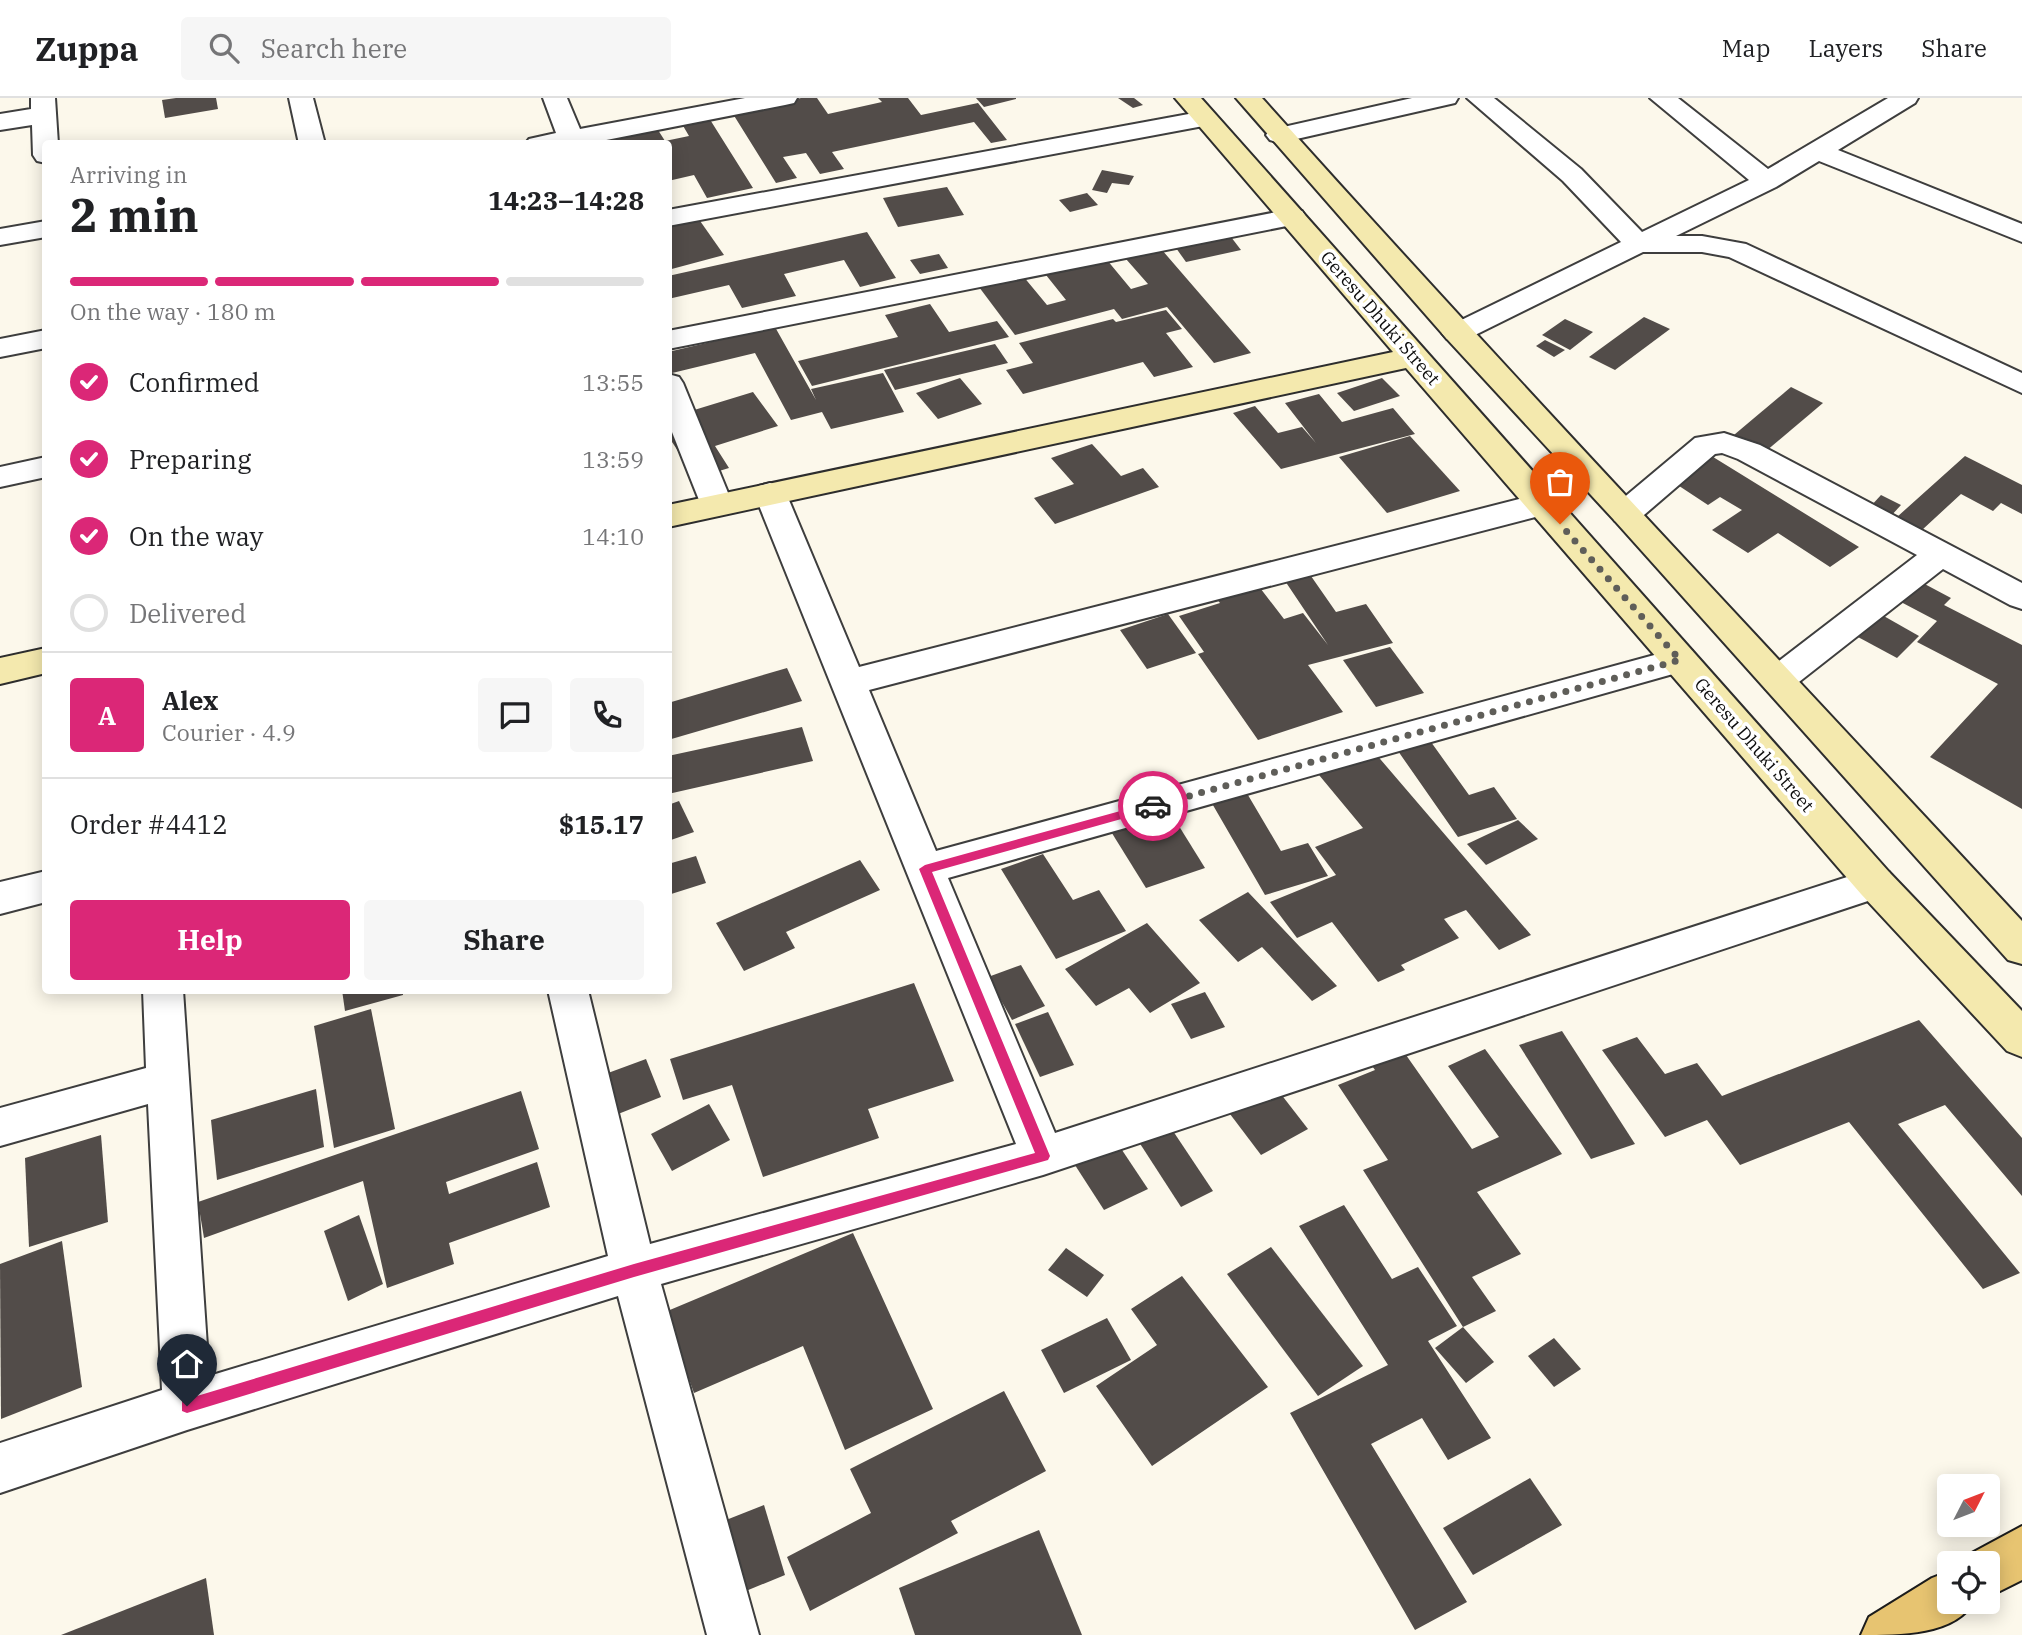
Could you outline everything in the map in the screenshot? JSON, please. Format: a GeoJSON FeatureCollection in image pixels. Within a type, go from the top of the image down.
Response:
{"type":"FeatureCollection","features":[{"type":"Feature","properties":{"kind":"main road"},"geometry":{"type":"LineString","coordinates":[[1248,98],[1457,333],[1626,513],[2022,948]]}},
{"type":"Feature","properties":{"kind":"main road","name":"Geresu Dhuki Street"},"geometry":{"type":"LineString","coordinates":[[1196,108],[1875,883],[2022,1039]]}},
{"type":"Feature","properties":{"kind":"main road"},"geometry":{"type":"LineString","coordinates":[[672,515],[1414,357]]}},
{"type":"Feature","properties":{"kind":"main road"},"geometry":{"type":"LineString","coordinates":[[0,671],[42,661]]}},
{"type":"Feature","properties":{"kind":"main road"},"geometry":{"type":"LineString","coordinates":[[2000,1565],[2022,1551]]}},
{"type":"Feature","properties":{"kind":"main road"},"geometry":{"type":"LineString","coordinates":[[1886,1635],[1937,1604]]}},
{"type":"Feature","properties":{"kind":"street"},"geometry":{"type":"LineString","coordinates":[[301,98],[311,140]]}},
{"type":"Feature","properties":{"kind":"street"},"geometry":{"type":"LineString","coordinates":[[555,98],[572,140]]}},
{"type":"Feature","properties":{"kind":"street"},"geometry":{"type":"LineString","coordinates":[[577,140],[785,98]]}},
{"type":"Feature","properties":{"kind":"street"},"geometry":{"type":"LineString","coordinates":[[1279,135],[1446,98]]}},
{"type":"Feature","properties":{"kind":"street"},"geometry":{"type":"LineString","coordinates":[[1479,98],[1572,175],[1638,244],[1702,244],[1736,250],[2022,384]]}},
{"type":"Feature","properties":{"kind":"street"},"geometry":{"type":"LineString","coordinates":[[1662,98],[1767,181]]}},
{"type":"Feature","properties":{"kind":"street"},"geometry":{"type":"LineString","coordinates":[[1457,333],[1767,181],[1818,151],[1873,105],[1906,98]]}},
{"type":"Feature","properties":{"kind":"street"},"geometry":{"type":"LineString","coordinates":[[0,122],[43,106],[45,140]]}},
{"type":"Feature","properties":{"kind":"street"},"geometry":{"type":"LineString","coordinates":[[672,217],[1196,108]]}},
{"type":"Feature","properties":{"kind":"street"},"geometry":{"type":"LineString","coordinates":[[1818,151],[2022,234]]}},
{"type":"Feature","properties":{"kind":"street"},"geometry":{"type":"LineString","coordinates":[[672,339],[1292,218]]}},
{"type":"Feature","properties":{"kind":"street"},"geometry":{"type":"LineString","coordinates":[[0,237],[42,230]]}},
{"type":"Feature","properties":{"kind":"street"},"geometry":{"type":"LineString","coordinates":[[0,348],[42,340]]}},
{"type":"Feature","properties":{"kind":"street"},"geometry":{"type":"LineString","coordinates":[[672,393],[717,505]]}},
{"type":"Feature","properties":{"kind":"street"},"geometry":{"type":"LineString","coordinates":[[1626,513],[1706,445],[1724,443],[1749,452],[2022,597]]}},
{"type":"Feature","properties":{"kind":"street"},"geometry":{"type":"LineString","coordinates":[[0,477],[42,468]]}},
{"type":"Feature","properties":{"kind":"street"},"geometry":{"type":"LineString","coordinates":[[770,493],[1043,1156]]}},
{"type":"Feature","properties":{"kind":"street"},"geometry":{"type":"LineString","coordinates":[[848,683],[1543,504]]}},
{"type":"Feature","properties":{"kind":"street"},"geometry":{"type":"LineString","coordinates":[[1778,680],[1940,554]]}},
{"type":"Feature","properties":{"kind":"street"},"geometry":{"type":"LineString","coordinates":[[925,869],[1680,660]]}},
{"type":"Feature","properties":{"kind":"street"},"geometry":{"type":"LineString","coordinates":[[0,1468],[187,1406],[634,1270],[1043,1156],[1875,883]]}},
{"type":"Feature","properties":{"kind":"street"},"geometry":{"type":"LineString","coordinates":[[0,898],[42,887]]}},
{"type":"Feature","properties":{"kind":"street"},"geometry":{"type":"LineString","coordinates":[[163,994],[187,1406]]}},
{"type":"Feature","properties":{"kind":"street"},"geometry":{"type":"LineString","coordinates":[[569,994],[634,1270],[733,1635]]}},
{"type":"Feature","properties":{"kind":"street"},"geometry":{"type":"LineString","coordinates":[[0,1127],[169,1080]]}},
{"type":"Feature","properties":{"kind":"building"},"geometry":{"type":"Polygon","coordinates":[[[216,98],[218,109],[165,118],[162,100],[216,98]]]}},
{"type":"Feature","properties":{"kind":"building"},"geometry":{"type":"Polygon","coordinates":[[[801,98],[817,98],[828,114],[882,102],[878,98],[908,98],[921,115],[978,103],[1007,140],[991,143],[974,122],[832,152],[844,169],[820,174],[806,153],[783,157],[797,178],[776,183],[733,114],[801,98]]]}},
{"type":"Feature","properties":{"kind":"building"},"geometry":{"type":"Polygon","coordinates":[[[976,98],[1016,98],[1016,99],[984,107],[976,98]]]}},
{"type":"Feature","properties":{"kind":"building"},"geometry":{"type":"Polygon","coordinates":[[[1118,98],[1134,98],[1143,105],[1133,108],[1118,98]]]}},
{"type":"Feature","properties":{"kind":"building"},"geometry":{"type":"Polygon","coordinates":[[[709,118],[753,188],[707,198],[694,175],[672,180],[672,140],[670,140],[689,136],[682,124],[709,118]]]}},
{"type":"Feature","properties":{"kind":"building"},"geometry":{"type":"Polygon","coordinates":[[[651,119],[664,140],[608,140],[602,129],[651,119]]]}},
{"type":"Feature","properties":{"kind":"building"},"geometry":{"type":"Polygon","coordinates":[[[1102,170],[1134,176],[1129,185],[1112,183],[1107,193],[1092,190],[1102,170]]]}},
{"type":"Feature","properties":{"kind":"building"},"geometry":{"type":"Polygon","coordinates":[[[947,187],[964,215],[898,227],[883,198],[947,187]]]}},
{"type":"Feature","properties":{"kind":"building"},"geometry":{"type":"Polygon","coordinates":[[[1087,193],[1098,205],[1070,212],[1059,200],[1087,193]]]}},
{"type":"Feature","properties":{"kind":"building"},"geometry":{"type":"Polygon","coordinates":[[[698,218],[724,255],[672,269],[672,225],[698,218]]]}},
{"type":"Feature","properties":{"kind":"building"},"geometry":{"type":"Polygon","coordinates":[[[867,232],[896,278],[860,287],[844,260],[784,274],[796,296],[742,308],[729,285],[672,298],[672,275],[867,232]]]}},
{"type":"Feature","properties":{"kind":"building"},"geometry":{"type":"Polygon","coordinates":[[[1231,237],[1241,250],[1186,262],[1176,248],[1231,237]]]}},
{"type":"Feature","properties":{"kind":"building"},"geometry":{"type":"Polygon","coordinates":[[[1162,250],[1251,353],[1214,363],[1167,307],[1122,319],[1114,309],[1015,335],[979,287],[1023,276],[1047,305],[1066,300],[1046,275],[1107,260],[1131,289],[1148,284],[1126,259],[1162,250]]]}},
{"type":"Feature","properties":{"kind":"building"},"geometry":{"type":"Polygon","coordinates":[[[939,254],[948,268],[920,274],[910,260],[939,254]]]}},
{"type":"Feature","properties":{"kind":"building"},"geometry":{"type":"Polygon","coordinates":[[[930,304],[949,332],[997,321],[1009,337],[812,386],[798,361],[898,337],[885,315],[930,304]]]}},
{"type":"Feature","properties":{"kind":"building"},"geometry":{"type":"Polygon","coordinates":[[[1166,310],[1182,329],[1166,333],[1193,367],[1154,377],[1143,362],[1023,394],[1006,370],[1033,363],[1019,343],[1113,319],[1116,322],[1166,310]]]}},
{"type":"Feature","properties":{"kind":"building"},"geometry":{"type":"Polygon","coordinates":[[[1644,317],[1670,329],[1615,370],[1589,357],[1644,317]]]}},
{"type":"Feature","properties":{"kind":"building"},"geometry":{"type":"Polygon","coordinates":[[[1565,319],[1593,332],[1570,350],[1542,335],[1565,319]]]}},
{"type":"Feature","properties":{"kind":"building"},"geometry":{"type":"Polygon","coordinates":[[[775,327],[816,400],[811,389],[883,373],[904,412],[831,429],[822,412],[791,420],[755,353],[672,373],[672,351],[775,327]]]}},
{"type":"Feature","properties":{"kind":"building"},"geometry":{"type":"Polygon","coordinates":[[[1545,340],[1565,350],[1554,357],[1536,346],[1545,340]]]}},
{"type":"Feature","properties":{"kind":"building"},"geometry":{"type":"Polygon","coordinates":[[[995,344],[1008,363],[895,390],[884,370],[995,344]]]}},
{"type":"Feature","properties":{"kind":"building"},"geometry":{"type":"Polygon","coordinates":[[[960,378],[982,404],[938,419],[916,393],[960,378]]]}},
{"type":"Feature","properties":{"kind":"building"},"geometry":{"type":"Polygon","coordinates":[[[1382,378],[1400,396],[1354,411],[1337,393],[1382,378]]]}},
{"type":"Feature","properties":{"kind":"building"},"geometry":{"type":"Polygon","coordinates":[[[1791,387],[1823,403],[1759,457],[1728,440],[1791,387]]]}},
{"type":"Feature","properties":{"kind":"building"},"geometry":{"type":"Polygon","coordinates":[[[753,392],[778,426],[715,446],[729,468],[696,478],[672,442],[672,417],[753,392]]]}},
{"type":"Feature","properties":{"kind":"building"},"geometry":{"type":"Polygon","coordinates":[[[1319,394],[1342,422],[1393,408],[1415,434],[1281,469],[1233,413],[1255,406],[1278,433],[1302,427],[1316,443],[1285,403],[1319,394]]]}},
{"type":"Feature","properties":{"kind":"building"},"geometry":{"type":"Polygon","coordinates":[[[1410,436],[1460,491],[1387,513],[1339,457],[1410,436]]]}},
{"type":"Feature","properties":{"kind":"building"},"geometry":{"type":"Polygon","coordinates":[[[1092,444],[1121,476],[1143,468],[1159,487],[1055,524],[1034,498],[1074,484],[1051,458],[1092,444]]]}},
{"type":"Feature","properties":{"kind":"building"},"geometry":{"type":"Polygon","coordinates":[[[1705,452],[1859,547],[1830,567],[1778,533],[1748,553],[1712,530],[1742,510],[1720,497],[1708,505],[1664,476],[1705,452]]]}},
{"type":"Feature","properties":{"kind":"building"},"geometry":{"type":"Polygon","coordinates":[[[1965,456],[2022,485],[2022,514],[2001,503],[1993,511],[1961,494],[1922,530],[1897,517],[1965,456]]]}},
{"type":"Feature","properties":{"kind":"building"},"geometry":{"type":"Polygon","coordinates":[[[1881,495],[1901,505],[1890,517],[1870,507],[1881,495]]]}},
{"type":"Feature","properties":{"kind":"building"},"geometry":{"type":"Polygon","coordinates":[[[1304,566],[1336,612],[1366,604],[1393,643],[1308,665],[1343,712],[1258,740],[1198,654],[1204,652],[1179,616],[1220,603],[1212,593],[1254,580],[1284,619],[1303,613],[1328,645],[1279,572],[1304,566]]]}},
{"type":"Feature","properties":{"kind":"building"},"geometry":{"type":"Polygon","coordinates":[[[1919,581],[1951,598],[1944,605],[2022,645],[2022,809],[1930,757],[1998,684],[1917,642],[1937,621],[1899,601],[1919,581]]]}},
{"type":"Feature","properties":{"kind":"building"},"geometry":{"type":"Polygon","coordinates":[[[1168,614],[1196,653],[1147,669],[1120,630],[1168,614]]]}},
{"type":"Feature","properties":{"kind":"building"},"geometry":{"type":"Polygon","coordinates":[[[1882,615],[1919,636],[1897,658],[1858,637],[1882,615]]]}},
{"type":"Feature","properties":{"kind":"building"},"geometry":{"type":"Polygon","coordinates":[[[1390,647],[1424,693],[1376,707],[1343,660],[1390,647]]]}},
{"type":"Feature","properties":{"kind":"building"},"geometry":{"type":"Polygon","coordinates":[[[787,668],[802,701],[672,739],[672,702],[787,668]]]}},
{"type":"Feature","properties":{"kind":"building"},"geometry":{"type":"Polygon","coordinates":[[[802,727],[813,761],[672,793],[672,755],[802,727]]]}},
{"type":"Feature","properties":{"kind":"building"},"geometry":{"type":"Polygon","coordinates":[[[1431,742],[1469,795],[1494,787],[1517,819],[1458,837],[1398,751],[1431,742]]]}},
{"type":"Feature","properties":{"kind":"building"},"geometry":{"type":"Polygon","coordinates":[[[1375,753],[1531,935],[1499,950],[1466,910],[1444,919],[1459,938],[1401,965],[1405,970],[1378,982],[1332,922],[1297,938],[1270,902],[1336,875],[1315,847],[1363,828],[1319,775],[1375,753]]]}},
{"type":"Feature","properties":{"kind":"building"},"geometry":{"type":"Polygon","coordinates":[[[1245,790],[1281,851],[1308,843],[1328,876],[1265,895],[1210,800],[1245,790]]]}},
{"type":"Feature","properties":{"kind":"building"},"geometry":{"type":"Polygon","coordinates":[[[679,801],[694,832],[672,840],[672,804],[679,801]]]}},
{"type":"Feature","properties":{"kind":"building"},"geometry":{"type":"Polygon","coordinates":[[[1169,810],[1205,868],[1146,888],[1110,830],[1169,810]]]}},
{"type":"Feature","properties":{"kind":"building"},"geometry":{"type":"Polygon","coordinates":[[[1518,820],[1538,839],[1486,865],[1467,844],[1518,820]]]}},
{"type":"Feature","properties":{"kind":"building"},"geometry":{"type":"Polygon","coordinates":[[[1043,854],[1073,900],[1099,890],[1126,931],[1056,959],[1001,869],[1043,854]]]}},
{"type":"Feature","properties":{"kind":"building"},"geometry":{"type":"Polygon","coordinates":[[[696,856],[706,883],[672,894],[672,863],[696,856]]]}},
{"type":"Feature","properties":{"kind":"building"},"geometry":{"type":"Polygon","coordinates":[[[860,860],[880,890],[786,932],[795,948],[744,971],[716,923],[860,860]]]}},
{"type":"Feature","properties":{"kind":"building"},"geometry":{"type":"Polygon","coordinates":[[[1248,892],[1337,986],[1312,1001],[1262,947],[1238,962],[1199,920],[1248,892]]]}},
{"type":"Feature","properties":{"kind":"building"},"geometry":{"type":"Polygon","coordinates":[[[1147,923],[1200,983],[1150,1013],[1129,988],[1096,1006],[1065,969],[1147,923]]]}},
{"type":"Feature","properties":{"kind":"building"},"geometry":{"type":"Polygon","coordinates":[[[1021,965],[1045,1006],[1012,1020],[988,977],[1021,965]]]}},
{"type":"Feature","properties":{"kind":"building"},"geometry":{"type":"Polygon","coordinates":[[[914,983],[954,1081],[868,1109],[879,1138],[763,1177],[732,1085],[683,1100],[670,1059],[914,983]]]}},
{"type":"Feature","properties":{"kind":"building"},"geometry":{"type":"Polygon","coordinates":[[[1205,992],[1225,1027],[1191,1039],[1171,1004],[1205,992]]]}},
{"type":"Feature","properties":{"kind":"building"},"geometry":{"type":"Polygon","coordinates":[[[343,994],[403,994],[403,995],[345,1011],[343,994]]]}},
{"type":"Feature","properties":{"kind":"building"},"geometry":{"type":"Polygon","coordinates":[[[371,1009],[395,1129],[334,1148],[314,1026],[371,1009]]]}},
{"type":"Feature","properties":{"kind":"building"},"geometry":{"type":"Polygon","coordinates":[[[1048,1012],[1074,1065],[1040,1077],[1015,1024],[1048,1012]]]}},
{"type":"Feature","properties":{"kind":"building"},"geometry":{"type":"Polygon","coordinates":[[[1919,1020],[2022,1138],[2022,1196],[1945,1105],[1898,1124],[2020,1273],[1983,1289],[1849,1122],[1740,1165],[1707,1120],[1665,1137],[1602,1050],[1637,1037],[1665,1074],[1697,1063],[1722,1096],[1919,1020]]]}},
{"type":"Feature","properties":{"kind":"building"},"geometry":{"type":"Polygon","coordinates":[[[1562,1031],[1635,1144],[1591,1159],[1519,1045],[1562,1031]]]}},
{"type":"Feature","properties":{"kind":"building"},"geometry":{"type":"Polygon","coordinates":[[[1399,1045],[1472,1149],[1499,1137],[1448,1066],[1485,1049],[1562,1154],[1477,1192],[1521,1254],[1472,1277],[1496,1311],[1463,1327],[1363,1170],[1388,1160],[1338,1085],[1375,1070],[1367,1059],[1399,1045]]]}},
{"type":"Feature","properties":{"kind":"building"},"geometry":{"type":"Polygon","coordinates":[[[646,1059],[661,1097],[603,1120],[589,1080],[646,1059]]]}},
{"type":"Feature","properties":{"kind":"building"},"geometry":{"type":"Polygon","coordinates":[[[316,1089],[324,1147],[217,1180],[211,1120],[316,1089]]]}},
{"type":"Feature","properties":{"kind":"building"},"geometry":{"type":"Polygon","coordinates":[[[1277,1089],[1308,1129],[1261,1155],[1230,1114],[1277,1089]]]}},
{"type":"Feature","properties":{"kind":"building"},"geometry":{"type":"Polygon","coordinates":[[[521,1091],[539,1149],[446,1182],[449,1194],[537,1162],[550,1207],[449,1243],[454,1264],[387,1288],[363,1181],[204,1238],[198,1202],[521,1091]]]}},
{"type":"Feature","properties":{"kind":"building"},"geometry":{"type":"Polygon","coordinates":[[[709,1104],[730,1140],[672,1171],[651,1134],[709,1104]]]}},
{"type":"Feature","properties":{"kind":"building"},"geometry":{"type":"Polygon","coordinates":[[[1169,1125],[1213,1191],[1181,1207],[1137,1139],[1169,1125]]]}},
{"type":"Feature","properties":{"kind":"building"},"geometry":{"type":"Polygon","coordinates":[[[101,1135],[108,1222],[29,1247],[25,1158],[101,1135]]]}},
{"type":"Feature","properties":{"kind":"building"},"geometry":{"type":"Polygon","coordinates":[[[1116,1141],[1148,1189],[1104,1210],[1073,1162],[1116,1141]]]}},
{"type":"Feature","properties":{"kind":"building"},"geometry":{"type":"Polygon","coordinates":[[[1344,1205],[1392,1279],[1418,1267],[1457,1326],[1428,1341],[1491,1438],[1448,1460],[1422,1418],[1371,1444],[1467,1602],[1415,1630],[1290,1413],[1388,1365],[1299,1226],[1344,1205]]]}},
{"type":"Feature","properties":{"kind":"building"},"geometry":{"type":"Polygon","coordinates":[[[359,1215],[383,1284],[348,1301],[324,1231],[359,1215]]]}},
{"type":"Feature","properties":{"kind":"building"},"geometry":{"type":"Polygon","coordinates":[[[853,1233],[933,1409],[845,1450],[803,1346],[694,1393],[665,1312],[853,1233]]]}},
{"type":"Feature","properties":{"kind":"building"},"geometry":{"type":"Polygon","coordinates":[[[62,1241],[82,1387],[1,1419],[0,1264],[62,1241]]]}},
{"type":"Feature","properties":{"kind":"building"},"geometry":{"type":"Polygon","coordinates":[[[1271,1247],[1363,1366],[1318,1396],[1227,1274],[1271,1247]]]}},
{"type":"Feature","properties":{"kind":"building"},"geometry":{"type":"Polygon","coordinates":[[[1066,1248],[1104,1275],[1087,1297],[1048,1270],[1066,1248]]]}},
{"type":"Feature","properties":{"kind":"building"},"geometry":{"type":"Polygon","coordinates":[[[1182,1276],[1268,1387],[1152,1466],[1096,1386],[1157,1345],[1131,1309],[1182,1276]]]}},
{"type":"Feature","properties":{"kind":"building"},"geometry":{"type":"Polygon","coordinates":[[[1107,1318],[1131,1360],[1064,1393],[1041,1350],[1107,1318]]]}},
{"type":"Feature","properties":{"kind":"building"},"geometry":{"type":"Polygon","coordinates":[[[1463,1327],[1494,1362],[1466,1383],[1435,1348],[1463,1327]]]}},
{"type":"Feature","properties":{"kind":"building"},"geometry":{"type":"Polygon","coordinates":[[[1554,1338],[1581,1369],[1554,1387],[1528,1356],[1554,1338]]]}},
{"type":"Feature","properties":{"kind":"building"},"geometry":{"type":"Polygon","coordinates":[[[1004,1391],[1046,1471],[951,1521],[958,1533],[810,1611],[787,1557],[871,1513],[850,1469],[1004,1391]]]}},
{"type":"Feature","properties":{"kind":"building"},"geometry":{"type":"Polygon","coordinates":[[[1530,1478],[1562,1525],[1473,1575],[1443,1528],[1530,1478]]]}},
{"type":"Feature","properties":{"kind":"building"},"geometry":{"type":"Polygon","coordinates":[[[764,1505],[785,1575],[741,1593],[721,1522],[764,1505]]]}},
{"type":"Feature","properties":{"kind":"building"},"geometry":{"type":"Polygon","coordinates":[[[1039,1530],[1082,1635],[915,1635],[899,1588],[1039,1530]]]}},
{"type":"Feature","properties":{"kind":"building"},"geometry":{"type":"Polygon","coordinates":[[[206,1578],[214,1635],[61,1635],[206,1578]]]}},
{"type":"Feature","properties":{"kind":"way so far"},"geometry":{"type":"LineString","coordinates":[[1153,806],[1680,660],[1560,524]]}},
{"type":"Feature","properties":{"kind":"route"},"geometry":{"type":"LineString","coordinates":[[187,1406],[634,1270],[1043,1156],[925,869],[1153,806]]}}]}
